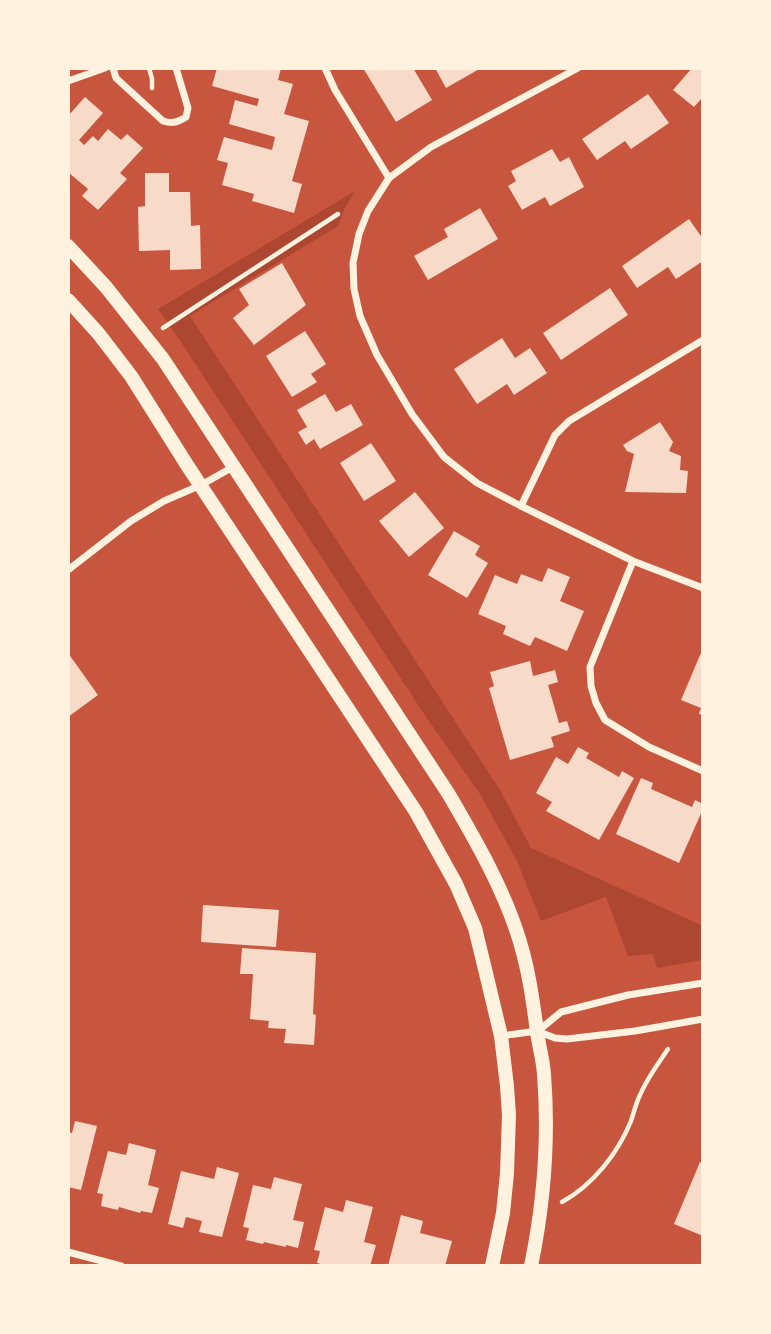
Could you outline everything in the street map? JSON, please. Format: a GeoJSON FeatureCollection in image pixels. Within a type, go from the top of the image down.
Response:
{"type":"FeatureCollection","features":[{"type":"Feature","properties":{"kind":"main road"},"geometry":{"type":"LineString","coordinates":[[68,246],[148,338],[182,388],[448,793],[474,838],[503,900],[520,941],[533,995],[544,1072],[546,1143],[541,1210],[531,1266]]}},
{"type":"Feature","properties":{"kind":"main road"},"geometry":{"type":"LineString","coordinates":[[68,300],[131,376],[416,812],[444,861],[475,928],[501,1036],[508,1095],[508,1173],[492,1266]]}},
{"type":"Feature","properties":{"kind":"street"},"geometry":{"type":"LineString","coordinates":[[68,81],[105,68]]}},
{"type":"Feature","properties":{"kind":"street"},"geometry":{"type":"LineString","coordinates":[[113,68],[116,78],[163,121],[171,123],[186,117],[188,108],[176,68]]}},
{"type":"Feature","properties":{"kind":"street"},"geometry":{"type":"LineString","coordinates":[[325,68],[335,90],[389,178]]}},
{"type":"Feature","properties":{"kind":"street"},"geometry":{"type":"LineString","coordinates":[[578,68],[431,147],[389,178],[368,211],[352,263],[360,316],[377,355],[412,414],[444,457],[477,483],[521,506],[633,561],[703,588]]}},
{"type":"Feature","properties":{"kind":"street"},"geometry":{"type":"LineString","coordinates":[[521,506],[555,435],[569,421],[703,340]]}},
{"type":"Feature","properties":{"kind":"street"},"geometry":{"type":"LineString","coordinates":[[68,570],[131,521],[164,501],[233,467]]}},
{"type":"Feature","properties":{"kind":"street"},"geometry":{"type":"LineString","coordinates":[[633,561],[590,667],[591,686],[596,703],[605,720],[611,724],[649,747],[703,771]]}},
{"type":"Feature","properties":{"kind":"street"},"geometry":{"type":"LineString","coordinates":[[537,1031],[561,1012],[628,995],[703,983]]}},
{"type":"Feature","properties":{"kind":"street"},"geometry":{"type":"LineString","coordinates":[[501,1036],[537,1031],[567,1040],[703,1019]]}},
{"type":"Feature","properties":{"kind":"street"},"geometry":{"type":"LineString","coordinates":[[68,1252],[121,1266]]}},
{"type":"Feature","properties":{"kind":"path"},"geometry":{"type":"LineString","coordinates":[[149,68],[152,88]]}},
{"type":"Feature","properties":{"kind":"path"},"geometry":{"type":"LineString","coordinates":[[163,328],[338,214]]}},
{"type":"Feature","properties":{"kind":"path"},"geometry":{"type":"LineString","coordinates":[[562,1202],[574,1195],[611,1158],[631,1122],[640,1094],[668,1049]]}},
{"type":"Feature","properties":{"kind":"shaded area"},"geometry":{"type":"Polygon","coordinates":[[[355,191],[338,226],[190,316],[500,790],[531,848],[703,926],[703,960],[657,968],[653,954],[628,956],[606,897],[541,921],[517,861],[480,794],[426,717],[158,309],[355,191]]]}},
{"type":"Feature","properties":{"kind":"building"},"geometry":{"type":"Polygon","coordinates":[[[217,68],[281,68],[278,80],[293,84],[284,114],[309,121],[292,181],[302,184],[294,213],[252,201],[254,194],[222,185],[228,163],[217,160],[224,137],[272,150],[275,137],[229,124],[235,100],[257,106],[259,99],[212,86],[217,68]]]}},
{"type":"Feature","properties":{"kind":"building"},"geometry":{"type":"Polygon","coordinates":[[[363,68],[413,68],[432,100],[396,122],[363,68]]]}},
{"type":"Feature","properties":{"kind":"building"},"geometry":{"type":"Polygon","coordinates":[[[435,68],[481,68],[446,88],[435,68]]]}},
{"type":"Feature","properties":{"kind":"building"},"geometry":{"type":"Polygon","coordinates":[[[692,68],[703,68],[703,97],[694,107],[673,90],[692,68]]]}},
{"type":"Feature","properties":{"kind":"building"},"geometry":{"type":"Polygon","coordinates":[[[648,94],[669,123],[631,149],[625,141],[597,160],[582,139],[648,94]]]}},
{"type":"Feature","properties":{"kind":"building"},"geometry":{"type":"Polygon","coordinates":[[[85,97],[103,113],[79,140],[84,145],[93,136],[98,141],[108,129],[121,140],[127,134],[143,148],[120,173],[127,179],[98,210],[82,196],[88,189],[68,172],[68,116],[85,97]]]}},
{"type":"Feature","properties":{"kind":"building"},"geometry":{"type":"Polygon","coordinates":[[[552,149],[560,162],[569,157],[584,187],[550,206],[545,197],[522,210],[508,186],[516,181],[511,171],[552,149]]]}},
{"type":"Feature","properties":{"kind":"building"},"geometry":{"type":"Polygon","coordinates":[[[145,173],[169,173],[169,192],[190,192],[191,226],[200,225],[201,269],[170,270],[170,250],[139,251],[138,207],[145,206],[145,173]]]}},
{"type":"Feature","properties":{"kind":"building"},"geometry":{"type":"Polygon","coordinates":[[[480,208],[498,239],[428,280],[414,256],[448,237],[444,229],[480,208]]]}},
{"type":"Feature","properties":{"kind":"building"},"geometry":{"type":"Polygon","coordinates":[[[689,219],[703,239],[703,261],[676,279],[668,267],[637,288],[622,266],[689,219]]]}},
{"type":"Feature","properties":{"kind":"building"},"geometry":{"type":"Polygon","coordinates":[[[282,263],[306,305],[254,345],[233,318],[249,305],[239,289],[282,263]]]}},
{"type":"Feature","properties":{"kind":"building"},"geometry":{"type":"Polygon","coordinates":[[[610,288],[628,315],[561,360],[543,333],[610,288]]]}},
{"type":"Feature","properties":{"kind":"building"},"geometry":{"type":"Polygon","coordinates":[[[305,331],[326,364],[311,374],[317,382],[292,397],[266,356],[305,331]]]}},
{"type":"Feature","properties":{"kind":"building"},"geometry":{"type":"Polygon","coordinates":[[[502,338],[515,358],[530,348],[547,373],[514,395],[507,384],[477,404],[454,369],[502,338]]]}},
{"type":"Feature","properties":{"kind":"building"},"geometry":{"type":"Polygon","coordinates":[[[325,394],[336,412],[351,404],[363,425],[320,449],[314,439],[306,445],[298,432],[307,427],[297,410],[325,394]]]}},
{"type":"Feature","properties":{"kind":"building"},"geometry":{"type":"Polygon","coordinates":[[[660,422],[673,442],[669,451],[681,456],[680,470],[688,471],[686,493],[625,492],[634,454],[627,451],[623,445],[660,422]]]}},
{"type":"Feature","properties":{"kind":"building"},"geometry":{"type":"Polygon","coordinates":[[[371,443],[396,481],[364,501],[340,463],[371,443]]]}},
{"type":"Feature","properties":{"kind":"building"},"geometry":{"type":"Polygon","coordinates":[[[415,492],[444,528],[409,557],[379,521],[415,492]]]}},
{"type":"Feature","properties":{"kind":"building"},"geometry":{"type":"Polygon","coordinates":[[[454,531],[480,546],[475,555],[488,563],[467,598],[428,575],[454,531]]]}},
{"type":"Feature","properties":{"kind":"building"},"geometry":{"type":"Polygon","coordinates":[[[548,568],[570,577],[560,601],[584,611],[567,651],[535,637],[530,646],[503,634],[506,626],[478,614],[495,575],[517,584],[521,574],[542,582],[548,568]]]}},
{"type":"Feature","properties":{"kind":"building"},"geometry":{"type":"Polygon","coordinates":[[[703,648],[703,715],[699,714],[701,708],[681,700],[703,648]]]}},
{"type":"Feature","properties":{"kind":"building"},"geometry":{"type":"Polygon","coordinates":[[[68,653],[98,695],[68,717],[68,653]]]}},
{"type":"Feature","properties":{"kind":"building"},"geometry":{"type":"Polygon","coordinates":[[[530,661],[533,676],[555,670],[558,682],[548,685],[559,723],[567,721],[570,731],[551,737],[554,747],[510,760],[489,688],[494,686],[490,672],[530,661]]]}},
{"type":"Feature","properties":{"kind":"building"},"geometry":{"type":"Polygon","coordinates":[[[578,747],[589,753],[586,758],[619,777],[622,771],[634,778],[599,840],[546,811],[552,802],[536,793],[556,757],[568,764],[578,747]]]}},
{"type":"Feature","properties":{"kind":"building"},"geometry":{"type":"Polygon","coordinates":[[[641,778],[653,783],[651,789],[692,807],[695,800],[703,804],[679,863],[616,834],[641,778]]]}},
{"type":"Feature","properties":{"kind":"building"},"geometry":{"type":"Polygon","coordinates":[[[203,905],[279,910],[276,947],[201,942],[203,905]]]}},
{"type":"Feature","properties":{"kind":"building"},"geometry":{"type":"Polygon","coordinates":[[[242,948],[316,953],[314,1045],[284,1043],[286,1029],[268,1028],[269,1021],[250,1019],[253,974],[240,974],[242,948]]]}},
{"type":"Feature","properties":{"kind":"building"},"geometry":{"type":"Polygon","coordinates":[[[75,1121],[97,1126],[81,1190],[68,1187],[68,1132],[72,1133],[75,1121]]]}},
{"type":"Feature","properties":{"kind":"building"},"geometry":{"type":"Polygon","coordinates":[[[129,1143],[156,1150],[148,1185],[159,1188],[152,1213],[101,1206],[103,1194],[97,1193],[108,1151],[126,1155],[129,1143]]]}},
{"type":"Feature","properties":{"kind":"building"},"geometry":{"type":"Polygon","coordinates":[[[700,1162],[703,1163],[703,1236],[674,1224],[700,1162]]]}},
{"type":"Feature","properties":{"kind":"building"},"geometry":{"type":"Polygon","coordinates":[[[217,1167],[239,1173],[222,1237],[199,1232],[202,1221],[186,1217],[183,1228],[168,1224],[181,1171],[214,1179],[217,1167]]]}},
{"type":"Feature","properties":{"kind":"building"},"geometry":{"type":"Polygon","coordinates":[[[274,1177],[302,1184],[293,1220],[304,1222],[298,1248],[246,1240],[249,1228],[243,1227],[253,1185],[271,1189],[274,1177]]]}},
{"type":"Feature","properties":{"kind":"building"},"geometry":{"type":"Polygon","coordinates":[[[346,1200],[373,1207],[364,1242],[376,1245],[370,1266],[330,1266],[317,1263],[320,1251],[314,1250],[325,1207],[343,1212],[346,1200]]]}},
{"type":"Feature","properties":{"kind":"building"},"geometry":{"type":"Polygon","coordinates":[[[401,1215],[423,1221],[420,1233],[452,1241],[445,1266],[388,1266],[401,1215]]]}}]}
